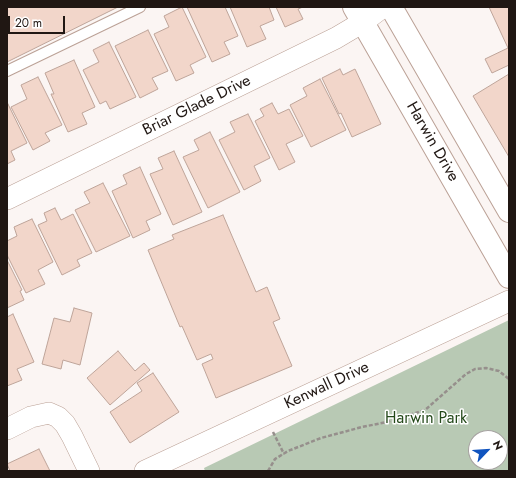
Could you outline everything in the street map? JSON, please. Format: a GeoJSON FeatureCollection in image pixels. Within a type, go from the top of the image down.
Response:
{"type":"FeatureCollection","features":[{"type":"Feature","properties":{"kind":"main road","name":"Harwin Drive"},"geometry":{"type":"LineString","coordinates":[[391,7],[509,211]]}},
{"type":"Feature","properties":{"kind":"main road","name":"Harwin Drive"},"geometry":{"type":"LineString","coordinates":[[358,14],[509,277]]}},
{"type":"Feature","properties":{"kind":"street","name":"Briar Glade Drive"},"geometry":{"type":"LineString","coordinates":[[7,199],[336,38],[358,14],[383,7]]}},
{"type":"Feature","properties":{"kind":"street","name":"Kenwall Drive"},"geometry":{"type":"LineString","coordinates":[[145,471],[509,301]]}},
{"type":"Feature","properties":{"kind":"street"},"geometry":{"type":"LineString","coordinates":[[7,429],[31,417],[49,413],[58,417],[65,424],[72,436],[89,471]]}},
{"type":"Feature","properties":{"kind":"lane"},"geometry":{"type":"LineString","coordinates":[[7,71],[140,7]]}},
{"type":"Feature","properties":{"kind":"path"},"geometry":{"type":"LineString","coordinates":[[268,471],[276,459],[288,451],[321,438],[387,422],[425,410],[466,374],[475,369],[486,368],[499,371],[509,379]]}},
{"type":"Feature","properties":{"kind":"green space","name":"Harwin Park"},"geometry":{"type":"Polygon","coordinates":[[[509,320],[509,471],[205,471],[204,468],[509,320]]]}},
{"type":"Feature","properties":{"kind":"building"},"geometry":{"type":"Polygon","coordinates":[[[7,7],[118,7],[7,62],[7,7]]]}},
{"type":"Feature","properties":{"kind":"building"},"geometry":{"type":"Polygon","coordinates":[[[182,7],[206,57],[190,65],[194,73],[176,81],[154,34],[169,27],[164,16],[182,7]]]}},
{"type":"Feature","properties":{"kind":"building"},"geometry":{"type":"Polygon","coordinates":[[[187,7],[225,7],[238,36],[224,42],[230,54],[212,62],[187,7]]]}},
{"type":"Feature","properties":{"kind":"building"},"geometry":{"type":"Polygon","coordinates":[[[230,7],[269,7],[274,20],[260,26],[266,39],[247,47],[230,7]]]}},
{"type":"Feature","properties":{"kind":"building"},"geometry":{"type":"Polygon","coordinates":[[[276,7],[303,7],[298,9],[303,19],[285,27],[276,7]]]}},
{"type":"Feature","properties":{"kind":"building"},"geometry":{"type":"Polygon","coordinates":[[[489,7],[509,7],[509,65],[492,73],[485,59],[508,48],[489,7]]]}},
{"type":"Feature","properties":{"kind":"building"},"geometry":{"type":"Polygon","coordinates":[[[148,30],[168,71],[152,78],[158,89],[140,98],[115,46],[148,30]]]}},
{"type":"Feature","properties":{"kind":"building"},"geometry":{"type":"Polygon","coordinates":[[[109,42],[136,97],[110,109],[106,101],[100,104],[83,70],[99,62],[93,50],[109,42]]]}},
{"type":"Feature","properties":{"kind":"building"},"geometry":{"type":"Polygon","coordinates":[[[74,60],[95,107],[82,113],[87,124],[68,132],[51,94],[54,94],[45,73],[74,60]]]}},
{"type":"Feature","properties":{"kind":"building"},"geometry":{"type":"Polygon","coordinates":[[[340,69],[343,75],[355,69],[381,124],[352,137],[322,78],[340,69]]]}},
{"type":"Feature","properties":{"kind":"building"},"geometry":{"type":"Polygon","coordinates":[[[509,74],[509,157],[473,96],[509,74]]]}},
{"type":"Feature","properties":{"kind":"building"},"geometry":{"type":"Polygon","coordinates":[[[38,77],[62,125],[45,133],[50,141],[33,150],[11,107],[27,99],[21,85],[38,77]]]}},
{"type":"Feature","properties":{"kind":"building"},"geometry":{"type":"Polygon","coordinates":[[[320,79],[346,130],[311,147],[290,105],[307,96],[303,88],[320,79]]]}},
{"type":"Feature","properties":{"kind":"building"},"geometry":{"type":"Polygon","coordinates":[[[7,102],[27,143],[11,151],[15,160],[7,164],[7,102]]]}},
{"type":"Feature","properties":{"kind":"building"},"geometry":{"type":"Polygon","coordinates":[[[272,103],[278,114],[289,109],[303,136],[286,144],[295,162],[279,170],[255,121],[264,116],[260,109],[272,103]]]}},
{"type":"Feature","properties":{"kind":"building"},"geometry":{"type":"Polygon","coordinates":[[[248,114],[270,158],[254,166],[261,181],[244,190],[219,140],[235,132],[230,122],[248,114]]]}},
{"type":"Feature","properties":{"kind":"building"},"geometry":{"type":"Polygon","coordinates":[[[210,132],[240,192],[208,208],[183,157],[199,150],[194,140],[210,132]]]}},
{"type":"Feature","properties":{"kind":"building"},"geometry":{"type":"Polygon","coordinates":[[[174,151],[202,212],[173,225],[150,174],[163,169],[158,158],[174,151]]]}},
{"type":"Feature","properties":{"kind":"building"},"geometry":{"type":"Polygon","coordinates":[[[140,167],[161,214],[146,221],[150,230],[133,238],[112,191],[127,184],[123,175],[140,167]]]}},
{"type":"Feature","properties":{"kind":"building"},"geometry":{"type":"Polygon","coordinates":[[[103,183],[130,236],[96,252],[75,210],[90,203],[84,192],[103,183]]]}},
{"type":"Feature","properties":{"kind":"building"},"geometry":{"type":"Polygon","coordinates":[[[55,208],[61,220],[73,214],[92,253],[77,260],[80,266],[62,275],[38,225],[47,221],[44,213],[55,208]]]}},
{"type":"Feature","properties":{"kind":"building"},"geometry":{"type":"Polygon","coordinates":[[[223,215],[256,292],[267,287],[280,319],[273,322],[292,366],[216,398],[202,364],[213,359],[211,354],[197,360],[182,326],[180,327],[148,250],[174,239],[172,235],[223,215]]]}},
{"type":"Feature","properties":{"kind":"building"},"geometry":{"type":"Polygon","coordinates":[[[32,219],[53,262],[38,270],[45,284],[26,293],[7,255],[7,241],[17,236],[14,227],[32,219]]]}},
{"type":"Feature","properties":{"kind":"building"},"geometry":{"type":"Polygon","coordinates":[[[7,260],[22,290],[20,291],[24,300],[7,308],[7,260]]]}},
{"type":"Feature","properties":{"kind":"building"},"geometry":{"type":"Polygon","coordinates":[[[74,308],[92,313],[80,365],[63,360],[61,369],[42,364],[54,318],[70,322],[74,308]]]}},
{"type":"Feature","properties":{"kind":"building"},"geometry":{"type":"Polygon","coordinates":[[[13,314],[34,362],[17,369],[22,380],[7,386],[7,317],[13,314]]]}},
{"type":"Feature","properties":{"kind":"building"},"geometry":{"type":"Polygon","coordinates":[[[118,351],[135,371],[144,363],[150,370],[110,405],[87,378],[118,351]]]}},
{"type":"Feature","properties":{"kind":"building"},"geometry":{"type":"Polygon","coordinates":[[[153,373],[179,412],[130,443],[110,412],[142,391],[137,383],[153,373]]]}},
{"type":"Feature","properties":{"kind":"building"},"geometry":{"type":"Polygon","coordinates":[[[39,449],[50,471],[10,471],[7,464],[39,449]]]}}]}
